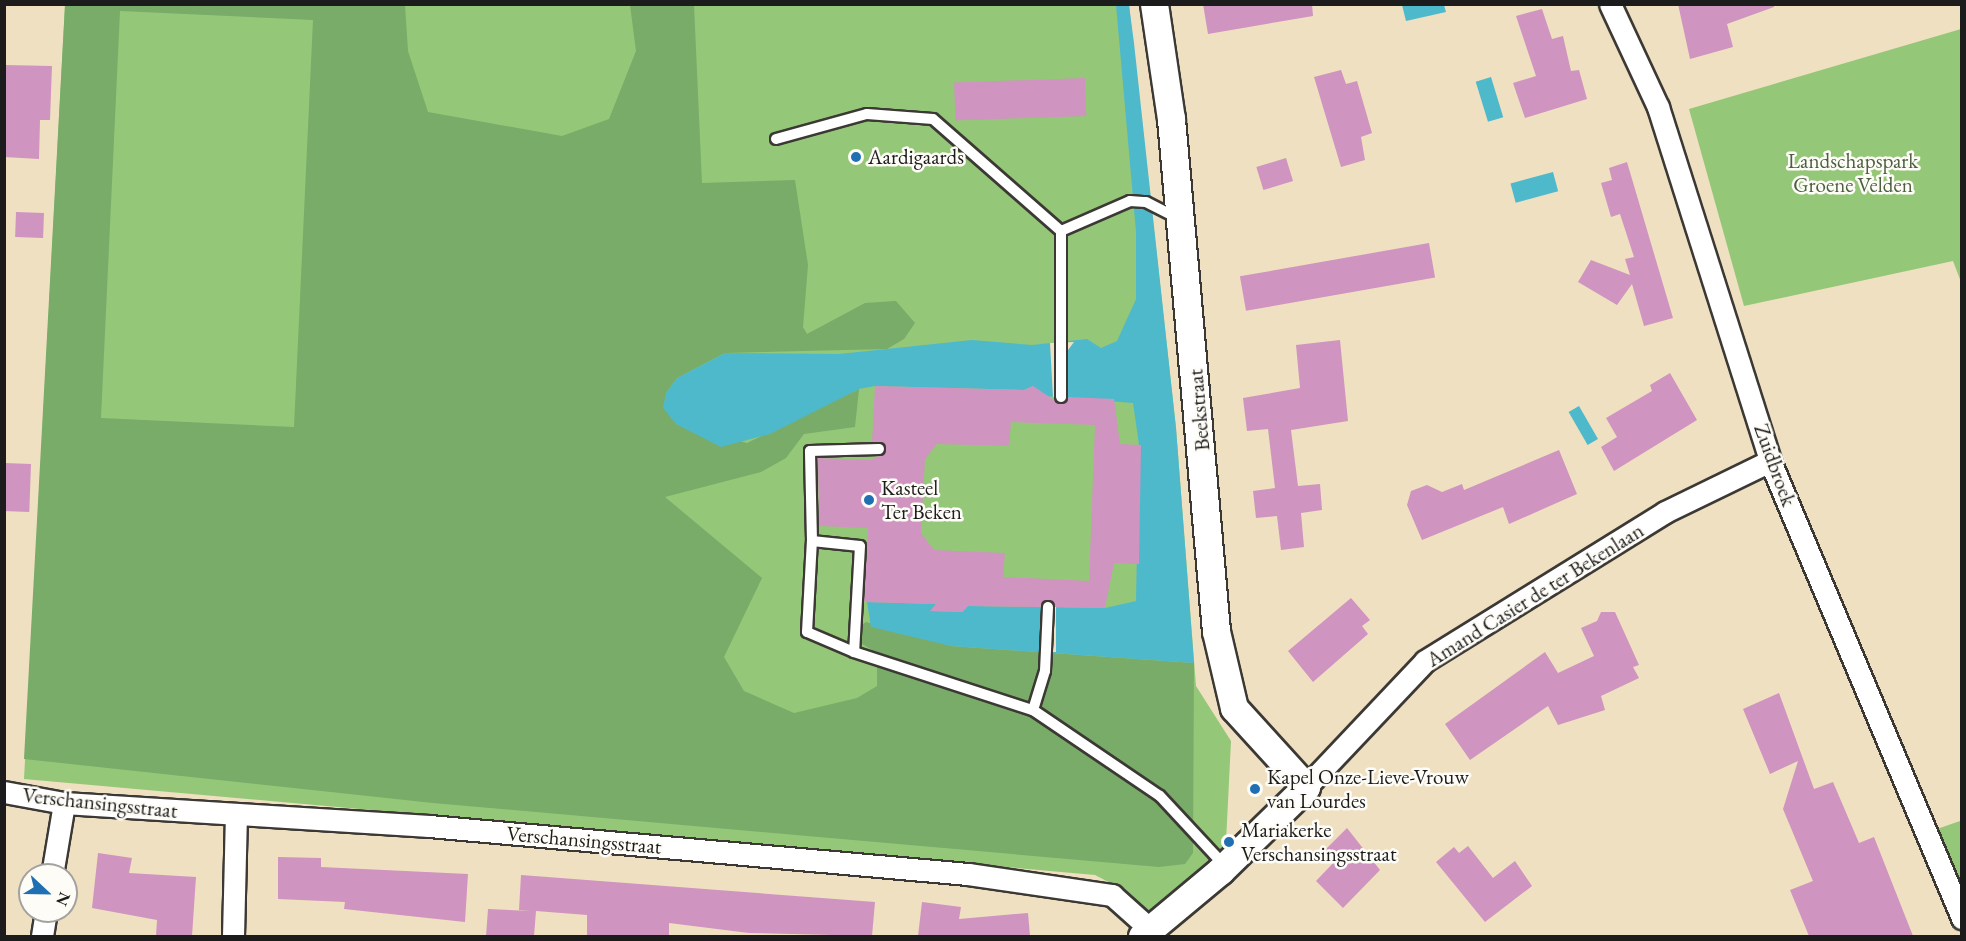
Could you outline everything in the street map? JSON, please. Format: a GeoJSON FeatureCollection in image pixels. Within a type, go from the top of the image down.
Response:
{"type":"FeatureCollection","features":[{"type":"Feature","properties":{"kind":"street","name":"Beekstraat"},"geometry":{"type":"LineString","coordinates":[[1154,4],[1181,220],[1216,631],[1234,708],[1306,787]]}},
{"type":"Feature","properties":{"kind":"street","name":"Zuidbroek"},"geometry":{"type":"LineString","coordinates":[[1610,4],[1658,107],[1770,461],[1962,918]]}},
{"type":"Feature","properties":{"kind":"street","name":"Amand Casier de ter Bekenlaan"},"geometry":{"type":"LineString","coordinates":[[1146,933],[1225,866],[1306,787],[1425,661],[1665,512],[1770,461]]}},
{"type":"Feature","properties":{"kind":"street","name":"Verschansingsstraat"},"geometry":{"type":"LineString","coordinates":[[4,792],[64,803],[236,816],[429,826],[968,874],[1112,895],[1146,933]]}},
{"type":"Feature","properties":{"kind":"street"},"geometry":{"type":"LineString","coordinates":[[54,863],[64,803]]}},
{"type":"Feature","properties":{"kind":"street"},"geometry":{"type":"LineString","coordinates":[[233,936],[236,816]]}},
{"type":"Feature","properties":{"kind":"lane"},"geometry":{"type":"LineString","coordinates":[[776,139],[867,114],[933,118],[1060,231],[1061,397]]}},
{"type":"Feature","properties":{"kind":"lane"},"geometry":{"type":"LineString","coordinates":[[1060,231],[1130,201],[1146,202],[1181,220]]}},
{"type":"Feature","properties":{"kind":"lane"},"geometry":{"type":"LineString","coordinates":[[879,449],[810,451],[812,541],[807,632],[854,652],[1033,710],[1160,796],[1225,866]]}},
{"type":"Feature","properties":{"kind":"lane"},"geometry":{"type":"LineString","coordinates":[[812,541],[860,546],[854,652]]}},
{"type":"Feature","properties":{"kind":"lane"},"geometry":{"type":"LineString","coordinates":[[1033,710],[1046,653],[1048,607]]}},
{"type":"Feature","properties":{"kind":"green space"},"geometry":{"type":"Polygon","coordinates":[[[65,5],[1129,5],[1176,428],[1196,686],[1231,741],[1226,842],[1205,875],[1153,919],[1120,888],[1095,875],[24,779],[65,5]]]}},
{"type":"Feature","properties":{"kind":"green space"},"geometry":{"type":"Polygon","coordinates":[[[65,5],[405,5],[408,51],[428,112],[562,136],[609,119],[636,51],[630,5],[694,5],[702,183],[795,180],[808,265],[803,327],[807,334],[865,303],[896,301],[915,323],[904,339],[887,349],[725,353],[677,378],[666,393],[676,424],[747,443],[859,389],[855,427],[804,434],[786,458],[761,472],[665,497],[762,578],[724,657],[744,691],[794,713],[857,698],[877,686],[877,653],[859,642],[858,628],[866,622],[951,646],[1194,663],[1193,853],[1185,864],[1159,867],[433,803],[24,759],[65,5]],[[120,11],[101,418],[294,427],[313,20],[120,11]]]}},
{"type":"Feature","properties":{"kind":"green space","name":"Landschapspark Groene Velden"},"geometry":{"type":"Polygon","coordinates":[[[1961,29],[1961,282],[1953,261],[1744,306],[1689,109],[1961,29]]]}},
{"type":"Feature","properties":{"kind":"green space"},"geometry":{"type":"Polygon","coordinates":[[[1960,821],[1962,824],[1961,885],[1937,829],[1960,821]]]}},
{"type":"Feature","properties":{"kind":"water"},"geometry":{"type":"Polygon","coordinates":[[[1116,5],[1129,5],[1134,43],[1176,428],[1194,663],[951,646],[871,627],[867,602],[936,604],[931,611],[962,612],[968,606],[1105,608],[1136,601],[1139,445],[1133,403],[1044,396],[1033,386],[1024,390],[875,386],[859,389],[770,434],[721,447],[676,424],[663,408],[666,393],[677,378],[725,353],[839,354],[972,340],[1032,345],[1087,339],[1101,348],[1117,341],[1136,299],[1136,232],[1116,5]]]}},
{"type":"Feature","properties":{"kind":"water"},"geometry":{"type":"Polygon","coordinates":[[[1402,5],[1444,5],[1446,12],[1406,21],[1402,5]]]}},
{"type":"Feature","properties":{"kind":"water"},"geometry":{"type":"Polygon","coordinates":[[[1491,77],[1503,117],[1488,122],[1476,82],[1491,77]]]}},
{"type":"Feature","properties":{"kind":"water"},"geometry":{"type":"Polygon","coordinates":[[[1553,172],[1558,191],[1516,203],[1510,183],[1553,172]]]}},
{"type":"Feature","properties":{"kind":"water"},"geometry":{"type":"Polygon","coordinates":[[[1579,406],[1598,439],[1588,445],[1569,412],[1579,406]]]}},
{"type":"Feature","properties":{"kind":"pier"},"geometry":{"type":"Polygon","coordinates":[[[1074,342],[1068,350],[1068,397],[1053,397],[1050,343],[1074,342]]]}},
{"type":"Feature","properties":{"kind":"pier"},"geometry":{"type":"Polygon","coordinates":[[[1041,607],[1056,607],[1056,652],[1041,652],[1041,607]]]}},
{"type":"Feature","properties":{"kind":"building"},"geometry":{"type":"Polygon","coordinates":[[[1203,4],[1312,4],[1313,16],[1208,34],[1203,4]]]}},
{"type":"Feature","properties":{"kind":"building"},"geometry":{"type":"Polygon","coordinates":[[[1678,4],[1774,4],[1774,7],[1727,24],[1733,47],[1690,59],[1678,4]]]}},
{"type":"Feature","properties":{"kind":"building"},"geometry":{"type":"Polygon","coordinates":[[[1542,9],[1552,39],[1563,36],[1571,71],[1579,70],[1587,99],[1525,118],[1513,83],[1536,76],[1516,16],[1542,9]]]}},
{"type":"Feature","properties":{"kind":"building"},"geometry":{"type":"Polygon","coordinates":[[[4,65],[52,66],[50,120],[40,120],[39,159],[4,157],[4,65]]]}},
{"type":"Feature","properties":{"kind":"building"},"geometry":{"type":"Polygon","coordinates":[[[1341,70],[1346,84],[1357,81],[1372,133],[1361,137],[1365,160],[1341,167],[1314,77],[1341,70]]]}},
{"type":"Feature","properties":{"kind":"building"},"geometry":{"type":"Polygon","coordinates":[[[1085,78],[1086,116],[955,121],[954,83],[1085,78]]]}},
{"type":"Feature","properties":{"kind":"building"},"geometry":{"type":"Polygon","coordinates":[[[1286,158],[1293,181],[1263,190],[1256,167],[1286,158]]]}},
{"type":"Feature","properties":{"kind":"building"},"geometry":{"type":"Polygon","coordinates":[[[1627,162],[1673,318],[1644,326],[1632,284],[1617,305],[1578,282],[1591,260],[1630,275],[1625,259],[1634,257],[1620,214],[1611,217],[1601,183],[1612,180],[1609,168],[1627,162]]]}},
{"type":"Feature","properties":{"kind":"building"},"geometry":{"type":"Polygon","coordinates":[[[16,212],[44,213],[43,238],[15,237],[16,212]]]}},
{"type":"Feature","properties":{"kind":"building"},"geometry":{"type":"Polygon","coordinates":[[[1429,243],[1435,277],[1246,311],[1240,276],[1429,243]]]}},
{"type":"Feature","properties":{"kind":"building"},"geometry":{"type":"Polygon","coordinates":[[[1340,340],[1348,421],[1291,430],[1298,486],[1320,484],[1322,510],[1301,513],[1304,547],[1281,550],[1277,516],[1256,518],[1253,491],[1275,488],[1268,429],[1247,431],[1243,398],[1300,388],[1296,345],[1340,340]]]}},
{"type":"Feature","properties":{"kind":"building"},"geometry":{"type":"Polygon","coordinates":[[[1670,373],[1697,420],[1614,471],[1601,447],[1617,437],[1606,418],[1652,391],[1650,385],[1670,373]]]}},
{"type":"Feature","properties":{"kind":"building","name":"Kasteel Ter Beken"},"geometry":{"type":"Polygon","coordinates":[[[875,386],[1024,390],[1033,386],[1060,404],[1068,397],[1114,399],[1120,444],[1141,445],[1139,564],[1114,563],[1105,608],[1055,607],[1048,600],[1040,607],[968,606],[962,612],[930,611],[936,604],[864,602],[868,528],[819,526],[818,458],[871,460],[885,453],[883,443],[872,442],[875,386]],[[1011,422],[1009,446],[937,444],[925,459],[921,533],[934,550],[1005,553],[1003,577],[1089,581],[1095,425],[1011,422]]]}},
{"type":"Feature","properties":{"kind":"building"},"geometry":{"type":"Polygon","coordinates":[[[1559,450],[1577,494],[1509,524],[1503,507],[1422,540],[1407,505],[1411,491],[1427,485],[1442,492],[1462,484],[1464,490],[1559,450]]]}},
{"type":"Feature","properties":{"kind":"building"},"geometry":{"type":"Polygon","coordinates":[[[4,463],[31,464],[29,512],[4,511],[4,463]]]}},
{"type":"Feature","properties":{"kind":"building"},"geometry":{"type":"Polygon","coordinates":[[[1351,598],[1370,620],[1362,626],[1368,634],[1313,682],[1288,651],[1351,598]]]}},
{"type":"Feature","properties":{"kind":"building"},"geometry":{"type":"Polygon","coordinates":[[[1601,612],[1615,612],[1639,665],[1633,667],[1639,678],[1601,696],[1605,710],[1558,725],[1548,706],[1470,760],[1445,724],[1545,652],[1558,673],[1594,656],[1581,628],[1597,621],[1601,612]]]}},
{"type":"Feature","properties":{"kind":"building"},"geometry":{"type":"Polygon","coordinates":[[[1779,693],[1814,789],[1833,782],[1859,843],[1874,837],[1913,936],[1809,936],[1790,890],[1813,881],[1783,809],[1798,761],[1770,774],[1743,709],[1779,693]]]}},
{"type":"Feature","properties":{"kind":"building"},"geometry":{"type":"Polygon","coordinates":[[[1347,828],[1380,870],[1343,908],[1316,881],[1336,860],[1325,850],[1347,828]]]}},
{"type":"Feature","properties":{"kind":"building"},"geometry":{"type":"Polygon","coordinates":[[[1468,846],[1493,878],[1515,861],[1532,886],[1485,922],[1436,862],[1454,847],[1459,853],[1468,846]]]}},
{"type":"Feature","properties":{"kind":"building"},"geometry":{"type":"Polygon","coordinates":[[[98,853],[132,858],[129,873],[196,877],[192,936],[156,936],[157,920],[92,908],[98,853]]]}},
{"type":"Feature","properties":{"kind":"building"},"geometry":{"type":"Polygon","coordinates":[[[278,857],[321,858],[321,867],[468,874],[465,922],[344,909],[345,902],[278,899],[278,857]]]}},
{"type":"Feature","properties":{"kind":"building"},"geometry":{"type":"Polygon","coordinates":[[[521,875],[875,902],[872,936],[749,933],[669,923],[669,936],[587,936],[587,915],[536,911],[534,936],[486,936],[488,909],[531,911],[519,910],[521,875]]]}},
{"type":"Feature","properties":{"kind":"building"},"geometry":{"type":"Polygon","coordinates":[[[922,902],[961,907],[959,919],[1028,913],[1030,936],[918,936],[922,902]]]}},
{"type":"Feature","properties":{"kind":"place","name":"Aardigaards"},"geometry":{"type":"Point","coordinates":[856,157]}},
{"type":"Feature","properties":{"kind":"place","name":"Kasteel Ter Beken"},"geometry":{"type":"Point","coordinates":[869,500]}},
{"type":"Feature","properties":{"kind":"place","name":"Kapel Onze-Lieve-Vrouw van Lourdes"},"geometry":{"type":"Point","coordinates":[1255,789]}},
{"type":"Feature","properties":{"kind":"place","name":"Mariakerke Verschansingsstraat"},"geometry":{"type":"Point","coordinates":[1229,842]}}]}
